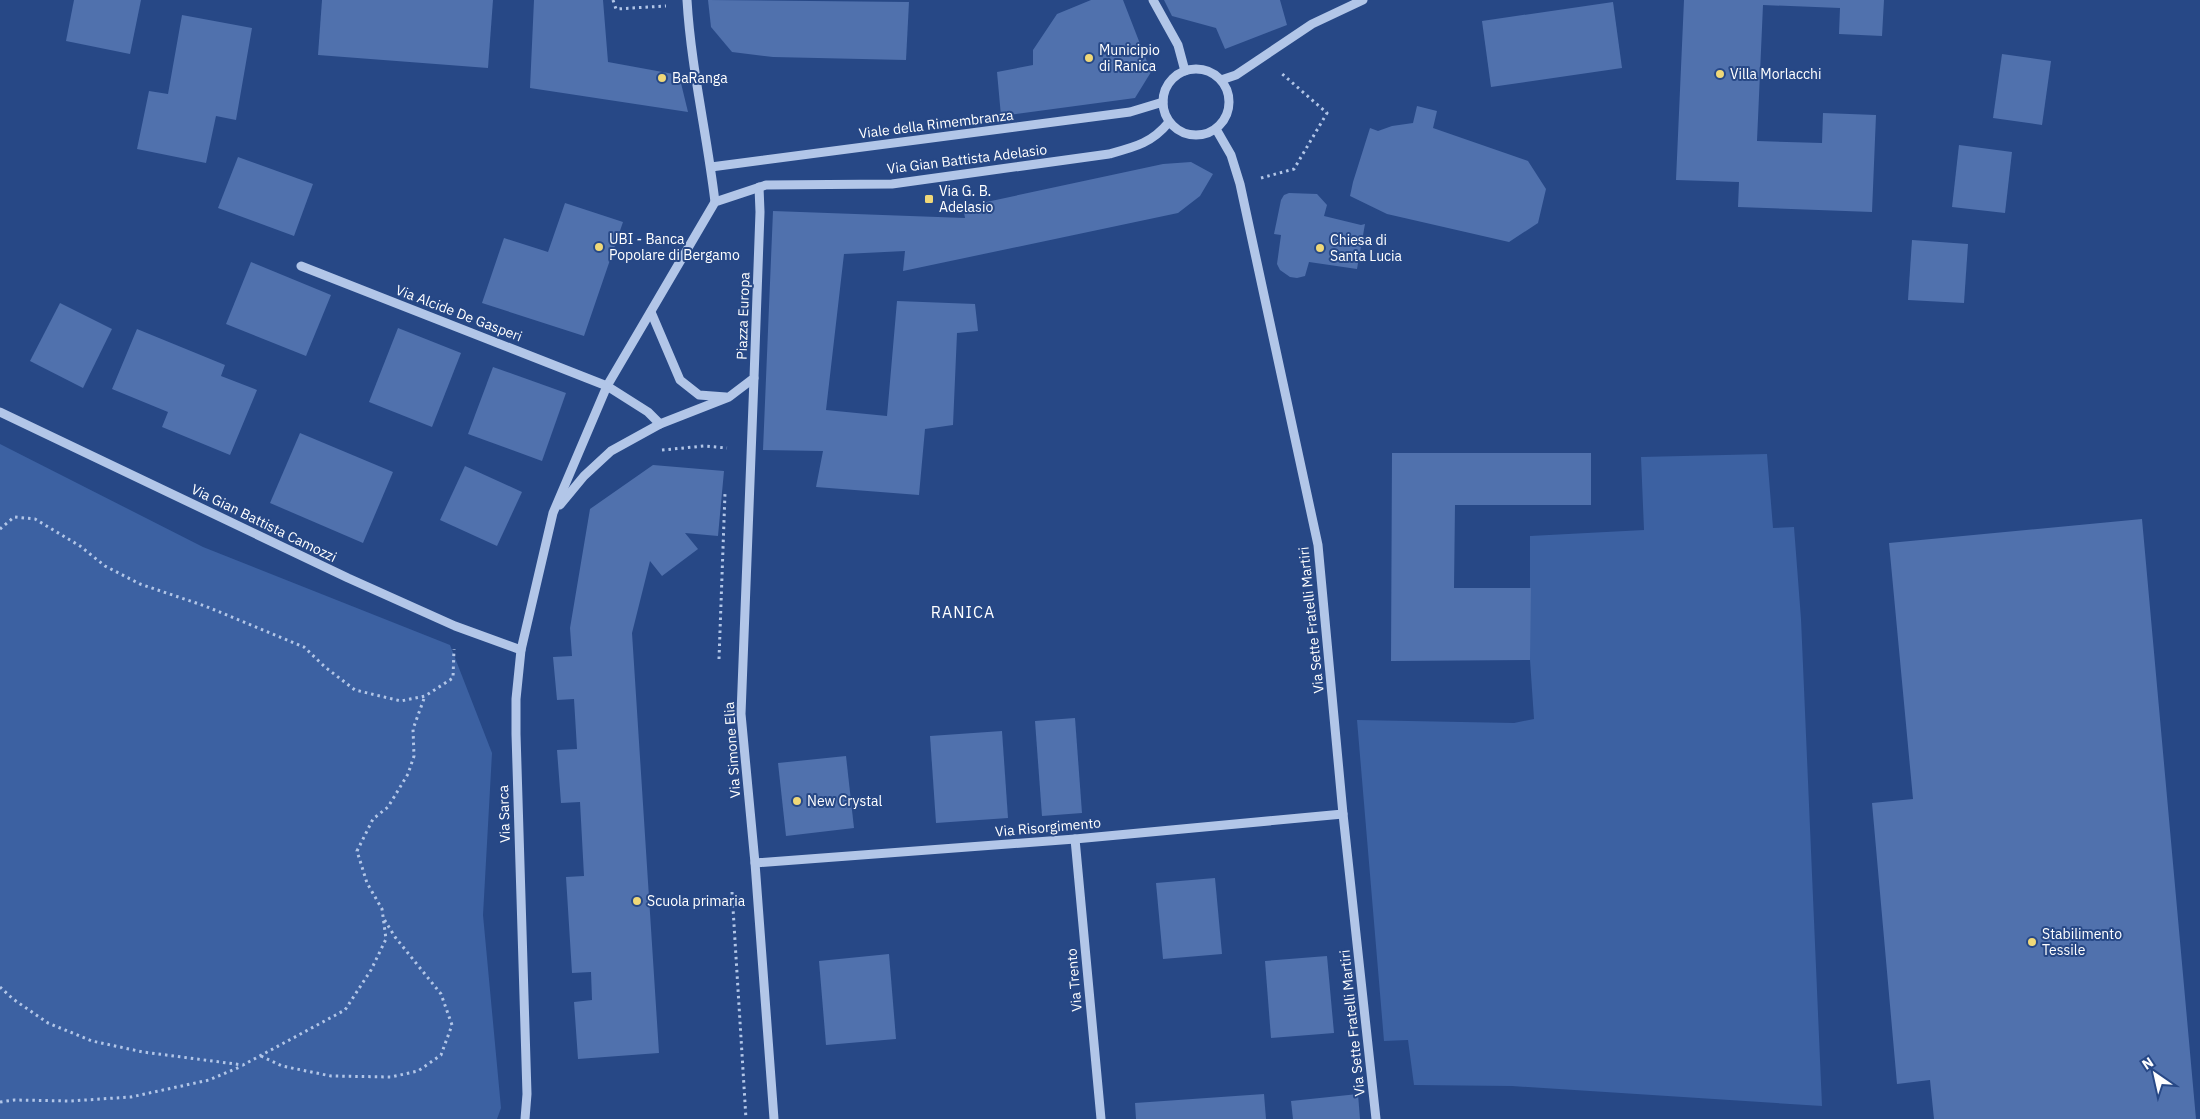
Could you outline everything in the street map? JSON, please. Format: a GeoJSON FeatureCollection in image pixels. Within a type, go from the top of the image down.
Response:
{"type":"FeatureCollection","features":[{"type":"Feature","properties":{"kind":"street"},"geometry":{"type":"LineString","coordinates":[[1152,0],[1178,45],[1185,71]]}},
{"type":"Feature","properties":{"kind":"street"},"geometry":{"type":"LineString","coordinates":[[1221,80],[1236,75],[1312,24],[1363,0]]}},
{"type":"Feature","properties":{"kind":"street"},"geometry":{"type":"LineString","coordinates":[[553,513],[607,386],[715,202],[711,167],[693,67],[687,2]]}},
{"type":"Feature","properties":{"kind":"street"},"geometry":{"type":"LineString","coordinates":[[1198,69],[1210,72],[1221,80],[1228,92],[1229,106],[1225,119],[1216,129],[1204,135],[1191,136],[1179,131],[1169,122],[1163,102],[1165,89],[1173,78],[1185,71],[1198,69]]}},
{"type":"Feature","properties":{"kind":"street","name":"Viale della Rimembranza"},"geometry":{"type":"LineString","coordinates":[[711,167],[1130,112],[1163,102]]}},
{"type":"Feature","properties":{"kind":"street","name":"Via Gian Battista Adelasio"},"geometry":{"type":"LineString","coordinates":[[759,187],[766,185],[892,184],[1109,154],[1136,147],[1151,139],[1158,135],[1169,122]]}},
{"type":"Feature","properties":{"kind":"street","name":"Via Sette Fratelli Martiri"},"geometry":{"type":"LineString","coordinates":[[1216,129],[1231,155],[1240,184],[1318,545],[1343,814],[1376,1119]]}},
{"type":"Feature","properties":{"kind":"street"},"geometry":{"type":"LineString","coordinates":[[715,202],[759,187]]}},
{"type":"Feature","properties":{"kind":"street","name":"Piazza Europa"},"geometry":{"type":"LineString","coordinates":[[553,513],[584,476],[611,451],[660,424],[728,397],[754,378],[760,212],[759,187]]}},
{"type":"Feature","properties":{"kind":"street","name":"Via Alcide De Gasperi"},"geometry":{"type":"LineString","coordinates":[[301,266],[607,386]]}},
{"type":"Feature","properties":{"kind":"street"},"geometry":{"type":"LineString","coordinates":[[651,312],[680,380],[699,394],[728,397]]}},
{"type":"Feature","properties":{"kind":"street","name":"Via Simone Elia"},"geometry":{"type":"LineString","coordinates":[[754,378],[742,714],[774,1119]]}},
{"type":"Feature","properties":{"kind":"street"},"geometry":{"type":"LineString","coordinates":[[607,386],[648,412],[660,424]]}},
{"type":"Feature","properties":{"kind":"street","name":"Via Gian Battista Camozzi"},"geometry":{"type":"LineString","coordinates":[[0,412],[348,578],[455,626],[521,650]]}},
{"type":"Feature","properties":{"kind":"street","name":"Via Sarca"},"geometry":{"type":"LineString","coordinates":[[525,1119],[527,1094],[516,700],[521,650],[553,513]]}},
{"type":"Feature","properties":{"kind":"street","name":"Via Risorgimento"},"geometry":{"type":"LineString","coordinates":[[755,864],[1075,839],[1343,814]]}},
{"type":"Feature","properties":{"kind":"street","name":"Via Trento"},"geometry":{"type":"LineString","coordinates":[[1075,839],[1100,1119]]}},
{"type":"Feature","properties":{"kind":"path"},"geometry":{"type":"LineString","coordinates":[[613,0],[616,9],[687,2]]}},
{"type":"Feature","properties":{"kind":"path"},"geometry":{"type":"LineString","coordinates":[[1240,184],[1294,169],[1327,113],[1279,70],[1268,55]]}},
{"type":"Feature","properties":{"kind":"path"},"geometry":{"type":"LineString","coordinates":[[658,451],[704,446],[727,448]]}},
{"type":"Feature","properties":{"kind":"path"},"geometry":{"type":"LineString","coordinates":[[0,530],[14,517],[35,519],[80,546],[105,566],[140,584],[205,606],[304,647],[324,667],[355,690],[401,702],[425,696],[453,678],[455,626]]}},
{"type":"Feature","properties":{"kind":"path"},"geometry":{"type":"LineString","coordinates":[[0,1102],[14,1100],[70,1101],[132,1096],[209,1080],[243,1065],[345,1010],[371,970],[386,938],[382,909],[367,883],[357,851],[373,820],[388,807],[408,774],[414,756],[413,729],[425,696]]}},
{"type":"Feature","properties":{"kind":"path"},"geometry":{"type":"LineString","coordinates":[[260,1056],[282,1066],[331,1076],[391,1077],[418,1071],[441,1055],[452,1026],[441,994],[395,937],[383,918]]}},
{"type":"Feature","properties":{"kind":"path"},"geometry":{"type":"LineString","coordinates":[[0,987],[13,999],[48,1024],[92,1041],[143,1052],[243,1065]]}},
{"type":"Feature","properties":{"kind":"shaded area"},"geometry":{"type":"Polygon","coordinates":[[[0,444],[203,547],[450,645],[492,753],[483,915],[501,1108],[497,1119],[0,1119],[0,444]]]}},
{"type":"Feature","properties":{"kind":"shaded area"},"geometry":{"type":"Polygon","coordinates":[[[1767,454],[1773,528],[1794,527],[1801,619],[1822,1106],[1512,1086],[1414,1085],[1408,1040],[1384,1041],[1357,720],[1514,723],[1534,719],[1530,660],[1530,536],[1644,530],[1641,457],[1767,454]]]}},
{"type":"Feature","properties":{"kind":"building"},"geometry":{"type":"Polygon","coordinates":[[[74,0],[141,0],[130,54],[66,41],[74,0]]]}},
{"type":"Feature","properties":{"kind":"building"},"geometry":{"type":"Polygon","coordinates":[[[322,0],[493,0],[488,68],[318,55],[322,0]]]}},
{"type":"Feature","properties":{"kind":"building"},"geometry":{"type":"Polygon","coordinates":[[[534,0],[603,0],[608,62],[679,75],[688,112],[530,88],[534,0]]]}},
{"type":"Feature","properties":{"kind":"building"},"geometry":{"type":"Polygon","coordinates":[[[708,0],[909,2],[906,60],[773,57],[732,52],[711,27],[708,0]]]}},
{"type":"Feature","properties":{"kind":"building","name":"Municipio di Ranica"},"geometry":{"type":"Polygon","coordinates":[[[1091,0],[1123,0],[1151,72],[1135,98],[1001,116],[997,72],[1033,65],[1033,50],[1057,14],[1091,0]]]}},
{"type":"Feature","properties":{"kind":"building"},"geometry":{"type":"Polygon","coordinates":[[[1164,0],[1280,0],[1287,25],[1225,49],[1216,28],[1172,16],[1164,0]]]}},
{"type":"Feature","properties":{"kind":"building","name":"Villa Morlacchi"},"geometry":{"type":"Polygon","coordinates":[[[1684,0],[1884,0],[1882,36],[1839,34],[1840,8],[1763,5],[1757,141],[1822,143],[1823,113],[1876,115],[1872,212],[1738,207],[1739,182],[1676,180],[1684,0]]]}},
{"type":"Feature","properties":{"kind":"building"},"geometry":{"type":"Polygon","coordinates":[[[1613,2],[1622,68],[1491,87],[1482,21],[1613,2]]]}},
{"type":"Feature","properties":{"kind":"building"},"geometry":{"type":"Polygon","coordinates":[[[182,15],[252,28],[236,120],[216,116],[206,163],[137,149],[149,91],[168,94],[182,15]]]}},
{"type":"Feature","properties":{"kind":"building"},"geometry":{"type":"Polygon","coordinates":[[[2002,54],[2051,61],[2042,125],[1993,118],[2002,54]]]}},
{"type":"Feature","properties":{"kind":"building"},"geometry":{"type":"Polygon","coordinates":[[[1417,106],[1437,111],[1433,128],[1528,161],[1546,189],[1538,223],[1509,242],[1387,214],[1350,196],[1370,128],[1378,131],[1392,126],[1413,123],[1417,106]]]}},
{"type":"Feature","properties":{"kind":"building"},"geometry":{"type":"Polygon","coordinates":[[[1959,145],[2012,152],[2005,213],[1952,207],[1959,145]]]}},
{"type":"Feature","properties":{"kind":"building"},"geometry":{"type":"Polygon","coordinates":[[[238,157],[313,184],[294,236],[218,208],[238,157]]]}},
{"type":"Feature","properties":{"kind":"building"},"geometry":{"type":"Polygon","coordinates":[[[1191,162],[1213,174],[1200,196],[1178,213],[903,271],[905,251],[844,254],[826,410],[887,416],[897,301],[975,304],[978,331],[957,333],[953,425],[925,429],[919,495],[816,487],[823,451],[763,450],[773,211],[965,218],[963,207],[1163,164],[1191,162]]]}},
{"type":"Feature","properties":{"kind":"building","name":"Chiesa di Santa Lucia"},"geometry":{"type":"Polygon","coordinates":[[[1289,193],[1317,194],[1327,205],[1324,216],[1361,225],[1365,224],[1357,269],[1309,262],[1305,276],[1297,278],[1290,277],[1280,270],[1277,264],[1281,235],[1274,234],[1281,200],[1284,195],[1289,193]]]}},
{"type":"Feature","properties":{"kind":"building"},"geometry":{"type":"Polygon","coordinates":[[[565,203],[623,222],[584,336],[482,303],[504,238],[548,252],[565,203]]]}},
{"type":"Feature","properties":{"kind":"building"},"geometry":{"type":"Polygon","coordinates":[[[1912,240],[1968,244],[1964,303],[1908,300],[1912,240]]]}},
{"type":"Feature","properties":{"kind":"building"},"geometry":{"type":"Polygon","coordinates":[[[251,262],[331,295],[306,356],[226,324],[251,262]]]}},
{"type":"Feature","properties":{"kind":"building"},"geometry":{"type":"Polygon","coordinates":[[[60,303],[112,329],[83,388],[30,361],[60,303]]]}},
{"type":"Feature","properties":{"kind":"building"},"geometry":{"type":"Polygon","coordinates":[[[398,328],[461,353],[432,427],[369,402],[398,328]]]}},
{"type":"Feature","properties":{"kind":"building"},"geometry":{"type":"Polygon","coordinates":[[[137,329],[225,365],[221,376],[257,390],[230,455],[162,427],[168,412],[112,389],[137,329]]]}},
{"type":"Feature","properties":{"kind":"building"},"geometry":{"type":"Polygon","coordinates":[[[493,367],[566,393],[542,461],[468,434],[493,367]]]}},
{"type":"Feature","properties":{"kind":"building"},"geometry":{"type":"Polygon","coordinates":[[[300,433],[393,472],[363,543],[270,503],[300,433]]]}},
{"type":"Feature","properties":{"kind":"building"},"geometry":{"type":"Polygon","coordinates":[[[1392,453],[1591,453],[1591,505],[1455,505],[1454,588],[1531,588],[1530,660],[1391,661],[1392,453]]]}},
{"type":"Feature","properties":{"kind":"building"},"geometry":{"type":"Polygon","coordinates":[[[653,465],[724,471],[718,536],[685,533],[698,549],[662,576],[650,561],[632,633],[659,1053],[578,1059],[574,1002],[592,1000],[591,972],[572,973],[566,877],[584,876],[580,802],[561,803],[557,750],[577,749],[574,699],[557,700],[553,657],[572,656],[570,628],[590,509],[653,465]]]}},
{"type":"Feature","properties":{"kind":"building"},"geometry":{"type":"Polygon","coordinates":[[[465,466],[522,492],[497,546],[440,520],[465,466]]]}},
{"type":"Feature","properties":{"kind":"building","name":"Stabilimento Tessile"},"geometry":{"type":"Polygon","coordinates":[[[2142,519],[2196,1119],[1934,1119],[1930,1080],[1897,1084],[1872,803],[1913,799],[1889,543],[2142,519]]]}},
{"type":"Feature","properties":{"kind":"building"},"geometry":{"type":"Polygon","coordinates":[[[1075,718],[1082,813],[1042,816],[1035,721],[1075,718]]]}},
{"type":"Feature","properties":{"kind":"building"},"geometry":{"type":"Polygon","coordinates":[[[1002,731],[1008,818],[936,823],[930,736],[1002,731]]]}},
{"type":"Feature","properties":{"kind":"building"},"geometry":{"type":"Polygon","coordinates":[[[846,756],[854,828],[786,836],[778,763],[846,756]]]}},
{"type":"Feature","properties":{"kind":"building"},"geometry":{"type":"Polygon","coordinates":[[[1215,878],[1222,954],[1163,959],[1156,883],[1215,878]]]}},
{"type":"Feature","properties":{"kind":"building"},"geometry":{"type":"Polygon","coordinates":[[[889,954],[896,1039],[826,1045],[819,961],[889,954]]]}},
{"type":"Feature","properties":{"kind":"building"},"geometry":{"type":"Polygon","coordinates":[[[1327,956],[1334,1033],[1271,1038],[1265,961],[1327,956]]]}},
{"type":"Feature","properties":{"kind":"building"},"geometry":{"type":"Polygon","coordinates":[[[1264,1094],[1266,1119],[1136,1119],[1135,1103],[1264,1094]]]}},
{"type":"Feature","properties":{"kind":"building"},"geometry":{"type":"Polygon","coordinates":[[[1358,1094],[1360,1119],[1293,1119],[1291,1101],[1358,1094]]]}},
{"type":"Feature","properties":{"kind":"place","name":"Municipio di Ranica"},"geometry":{"type":"Point","coordinates":[1089,58]}},
{"type":"Feature","properties":{"kind":"place","name":"Villa Morlacchi"},"geometry":{"type":"Point","coordinates":[1720,74]}},
{"type":"Feature","properties":{"kind":"place","name":"BaRanga"},"geometry":{"type":"Point","coordinates":[662,78]}},
{"type":"Feature","properties":{"kind":"place","name":"Via G. B. Adelasio"},"geometry":{"type":"Point","coordinates":[929,199]}},
{"type":"Feature","properties":{"kind":"place","name":"UBI - Banca Popolare di Bergamo"},"geometry":{"type":"Point","coordinates":[599,247]}},
{"type":"Feature","properties":{"kind":"place","name":"Chiesa di Santa Lucia"},"geometry":{"type":"Point","coordinates":[1320,248]}},
{"type":"Feature","properties":{"kind":"place","name":"New Crystal"},"geometry":{"type":"Point","coordinates":[797,801]}},
{"type":"Feature","properties":{"kind":"place","name":"Scuola primaria"},"geometry":{"type":"Point","coordinates":[637,901]}},
{"type":"Feature","properties":{"kind":"place","name":"Stabilimento Tessile"},"geometry":{"type":"Point","coordinates":[2032,942]}},
{"type":"Feature","properties":{"kind":"district","name":"RANICA"},"geometry":{"type":"Point","coordinates":[963,612]}}]}
